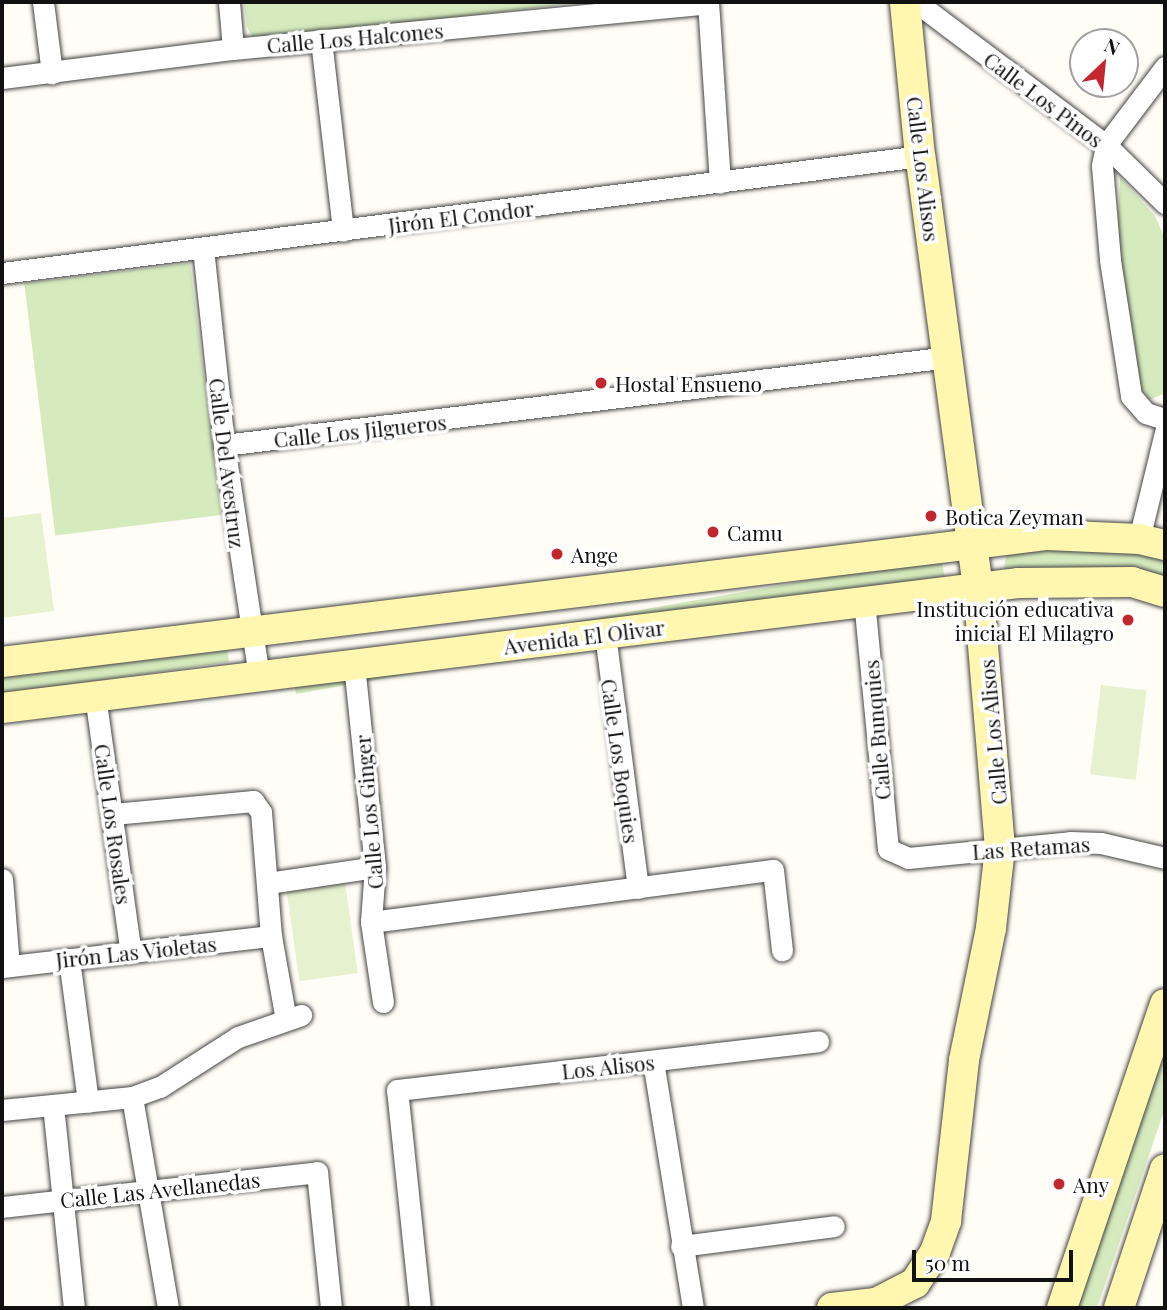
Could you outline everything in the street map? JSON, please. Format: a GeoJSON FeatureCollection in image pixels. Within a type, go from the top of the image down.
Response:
{"type":"FeatureCollection","features":[{"type":"Feature","properties":{"kind":"main road","name":"Calle Los Alisos"},"geometry":{"type":"LineString","coordinates":[[832,1308],[876,1303],[915,1283],[935,1252],[946,1221],[964,1060],[991,928],[1000,848],[973,543],[920,156],[905,2]]}},
{"type":"Feature","properties":{"kind":"main road"},"geometry":{"type":"LineString","coordinates":[[2,662],[1047,535],[1152,542]]}},
{"type":"Feature","properties":{"kind":"main road","name":"Avenida El Olivar"},"geometry":{"type":"LineString","coordinates":[[2,708],[978,588],[1082,580],[1132,582],[1165,592]]}},
{"type":"Feature","properties":{"kind":"main road"},"geometry":{"type":"LineString","coordinates":[[1062,1308],[1165,1004]]}},
{"type":"Feature","properties":{"kind":"main road"},"geometry":{"type":"LineString","coordinates":[[1119,1308],[1165,1169]]}},
{"type":"Feature","properties":{"kind":"street"},"geometry":{"type":"LineString","coordinates":[[43,2],[51,73]]}},
{"type":"Feature","properties":{"kind":"street"},"geometry":{"type":"LineString","coordinates":[[229,2],[233,49]]}},
{"type":"Feature","properties":{"kind":"street","name":"Calle Los Pinos"},"geometry":{"type":"LineString","coordinates":[[916,2],[1106,145],[1165,203]]}},
{"type":"Feature","properties":{"kind":"street"},"geometry":{"type":"LineString","coordinates":[[708,3],[720,183]]}},
{"type":"Feature","properties":{"kind":"street","name":"Calle Los Halcones"},"geometry":{"type":"LineString","coordinates":[[2,78],[233,49],[708,3]]}},
{"type":"Feature","properties":{"kind":"street"},"geometry":{"type":"LineString","coordinates":[[321,40],[343,231]]}},
{"type":"Feature","properties":{"kind":"street"},"geometry":{"type":"LineString","coordinates":[[1165,67],[1106,145],[1102,166],[1110,260],[1131,396],[1146,413],[1165,419]]}},
{"type":"Feature","properties":{"kind":"street","name":"Jirón El Condor"},"geometry":{"type":"LineString","coordinates":[[2,273],[920,156]]}},
{"type":"Feature","properties":{"kind":"street","name":"Calle Del Avestruz"},"geometry":{"type":"LineString","coordinates":[[203,248],[224,445],[259,676]]}},
{"type":"Feature","properties":{"kind":"street","name":"Calle Los Jilgueros"},"geometry":{"type":"LineString","coordinates":[[224,445],[496,414],[949,356]]}},
{"type":"Feature","properties":{"kind":"street"},"geometry":{"type":"LineString","coordinates":[[1152,542],[1165,432]]}},
{"type":"Feature","properties":{"kind":"street","name":"Calle Bunquies"},"geometry":{"type":"LineString","coordinates":[[864,600],[888,849],[895,856]]}},
{"type":"Feature","properties":{"kind":"street","name":"Calle Los Boquies"},"geometry":{"type":"LineString","coordinates":[[605,634],[638,888]]}},
{"type":"Feature","properties":{"kind":"street","name":"Calle Los Ginger"},"geometry":{"type":"LineString","coordinates":[[354,664],[375,867],[371,922],[383,1002]]}},
{"type":"Feature","properties":{"kind":"street","name":"Calle Los Rosales"},"geometry":{"type":"LineString","coordinates":[[95,695],[131,953]]}},
{"type":"Feature","properties":{"kind":"street"},"geometry":{"type":"LineString","coordinates":[[2,1110],[132,1097],[160,1087],[238,1037],[294,1018],[271,936],[261,812],[253,801],[113,814]]}},
{"type":"Feature","properties":{"kind":"street","name":"Las Retamas"},"geometry":{"type":"LineString","coordinates":[[895,856],[1101,843],[1165,858]]}},
{"type":"Feature","properties":{"kind":"street"},"geometry":{"type":"LineString","coordinates":[[268,883],[375,867]]}},
{"type":"Feature","properties":{"kind":"street"},"geometry":{"type":"LineString","coordinates":[[371,922],[773,870],[782,950]]}},
{"type":"Feature","properties":{"kind":"street"},"geometry":{"type":"LineString","coordinates":[[2,879],[6,967]]}},
{"type":"Feature","properties":{"kind":"street","name":"Jirón Las Violetas"},"geometry":{"type":"LineString","coordinates":[[6,967],[271,936]]}},
{"type":"Feature","properties":{"kind":"street"},"geometry":{"type":"LineString","coordinates":[[69,959],[88,1101]]}},
{"type":"Feature","properties":{"kind":"street","name":"Los Alisos"},"geometry":{"type":"LineString","coordinates":[[420,1308],[397,1090],[818,1041]]}},
{"type":"Feature","properties":{"kind":"street"},"geometry":{"type":"LineString","coordinates":[[653,1061],[693,1308]]}},
{"type":"Feature","properties":{"kind":"street"},"geometry":{"type":"LineString","coordinates":[[132,1097],[151,1191],[168,1308]]}},
{"type":"Feature","properties":{"kind":"street"},"geometry":{"type":"LineString","coordinates":[[53,1105],[74,1308]]}},
{"type":"Feature","properties":{"kind":"street","name":"Calle Las Avellanedas"},"geometry":{"type":"LineString","coordinates":[[2,1207],[317,1172],[331,1308]]}},
{"type":"Feature","properties":{"kind":"street"},"geometry":{"type":"LineString","coordinates":[[681,1246],[834,1226]]}},
{"type":"Feature","properties":{"kind":"green space"},"geometry":{"type":"Polygon","coordinates":[[[244,2],[585,2],[255,41],[247,27],[244,2]]]}},
{"type":"Feature","properties":{"kind":"green space"},"geometry":{"type":"Polygon","coordinates":[[[1120,177],[1155,216],[1165,239],[1165,393],[1149,400],[1137,381],[1117,239],[1120,177]]]}},
{"type":"Feature","properties":{"kind":"green space"},"geometry":{"type":"Polygon","coordinates":[[[190,263],[221,515],[55,535],[24,283],[190,263]]]}},
{"type":"Feature","properties":{"kind":"green space"},"geometry":{"type":"Polygon","coordinates":[[[41,513],[54,611],[2,618],[2,518],[41,513]]]}},
{"type":"Feature","properties":{"kind":"green space"},"geometry":{"type":"Polygon","coordinates":[[[1008,545],[1165,552],[1165,576],[1113,567],[1003,574],[1008,545]]]}},
{"type":"Feature","properties":{"kind":"green space"},"geometry":{"type":"Polygon","coordinates":[[[941,557],[945,580],[296,694],[292,671],[941,557]]]}},
{"type":"Feature","properties":{"kind":"green space"},"geometry":{"type":"Polygon","coordinates":[[[226,641],[229,662],[2,694],[2,668],[226,641]]]}},
{"type":"Feature","properties":{"kind":"green space"},"geometry":{"type":"Polygon","coordinates":[[[1101,685],[1147,691],[1136,780],[1090,774],[1101,685]]]}},
{"type":"Feature","properties":{"kind":"green space"},"geometry":{"type":"Polygon","coordinates":[[[345,882],[358,973],[299,981],[287,890],[345,882]]]}},
{"type":"Feature","properties":{"kind":"green space"},"geometry":{"type":"Polygon","coordinates":[[[1165,1033],[1165,1108],[1097,1308],[1069,1308],[1165,1033]]]}},
{"type":"Feature","properties":{"kind":"place","name":"Hostal Ensueno"},"geometry":{"type":"Point","coordinates":[601,383]}},
{"type":"Feature","properties":{"kind":"place","name":"Botica Zeyman"},"geometry":{"type":"Point","coordinates":[931,516]}},
{"type":"Feature","properties":{"kind":"place","name":"Camu"},"geometry":{"type":"Point","coordinates":[713,532]}},
{"type":"Feature","properties":{"kind":"place","name":"Ange"},"geometry":{"type":"Point","coordinates":[557,554]}},
{"type":"Feature","properties":{"kind":"place","name":"Institución educativa inicial El Milagro"},"geometry":{"type":"Point","coordinates":[1128,620]}},
{"type":"Feature","properties":{"kind":"place","name":"Any"},"geometry":{"type":"Point","coordinates":[1059,1184]}}]}
